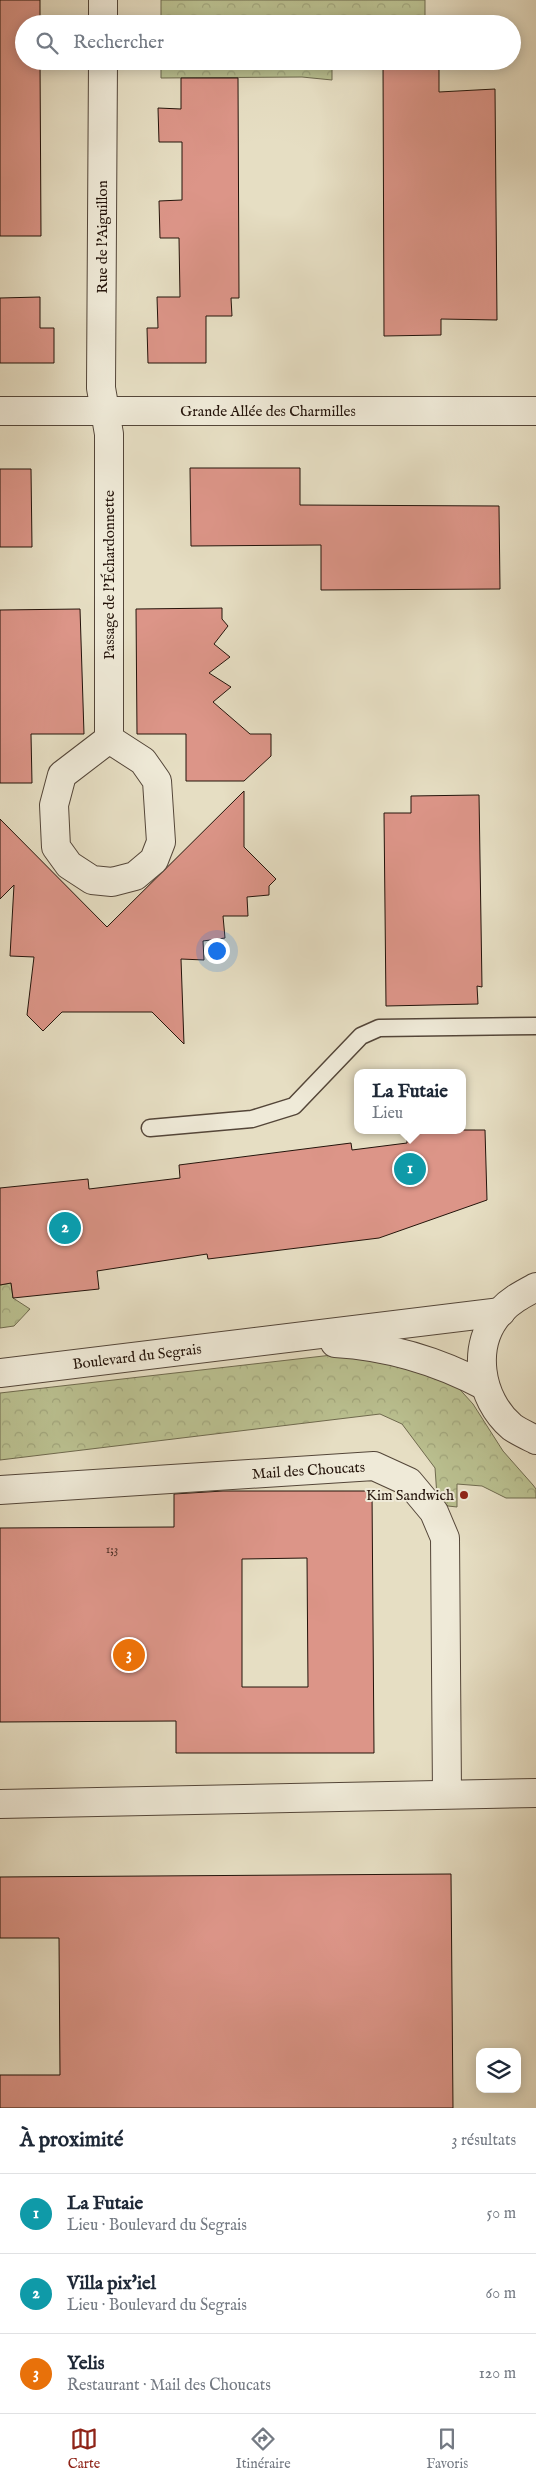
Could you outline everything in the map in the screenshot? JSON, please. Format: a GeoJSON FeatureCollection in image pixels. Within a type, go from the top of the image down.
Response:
{"type":"FeatureCollection","features":[{"type":"Feature","properties":{"kind":"street"},"geometry":{"type":"LineString","coordinates":[[103,0],[103,15]]}},
{"type":"Feature","properties":{"kind":"street","name":"Rue de l'Aiguillon"},"geometry":{"type":"LineString","coordinates":[[103,70],[101,388],[105,412]]}},
{"type":"Feature","properties":{"kind":"street","name":"Grande Allée des Charmilles"},"geometry":{"type":"LineString","coordinates":[[0,411],[536,411]]}},
{"type":"Feature","properties":{"kind":"street","name":"Passage de l'Échardonnette"},"geometry":{"type":"LineString","coordinates":[[105,412],[109,434],[108,739]]}},
{"type":"Feature","properties":{"kind":"street"},"geometry":{"type":"LineString","coordinates":[[108,739],[143,761],[157,781],[161,842],[154,860],[135,876],[112,882],[92,880],[69,865],[56,847],[54,804],[62,775],[108,739]]}},
{"type":"Feature","properties":{"kind":"street"},"geometry":{"type":"LineString","coordinates":[[536,1287],[518,1296],[500,1312],[487,1334],[482,1360],[485,1386],[496,1410],[513,1428],[536,1440]]}},
{"type":"Feature","properties":{"kind":"street","name":"Boulevard du Segrais"},"geometry":{"type":"LineString","coordinates":[[0,1373],[500,1312]]}},
{"type":"Feature","properties":{"kind":"street","name":"Boulevard du Segrais"},"geometry":{"type":"LineString","coordinates":[[273,1339],[358,1344],[420,1358],[464,1375],[485,1386]]}},
{"type":"Feature","properties":{"kind":"street","name":"Mail des Choucats"},"geometry":{"type":"LineString","coordinates":[[0,1490],[374,1466],[409,1482],[434,1512],[445,1538],[447,1794]]}},
{"type":"Feature","properties":{"kind":"street"},"geometry":{"type":"LineString","coordinates":[[0,1804],[536,1793]]}},
{"type":"Feature","properties":{"kind":"lane"},"geometry":{"type":"LineString","coordinates":[[150,1128],[252,1119],[294,1106],[361,1036],[378,1028],[536,1026]]}},
{"type":"Feature","properties":{"kind":"green space"},"geometry":{"type":"Polygon","coordinates":[[[161,0],[425,0],[425,15],[161,15],[161,0]]]}},
{"type":"Feature","properties":{"kind":"green space"},"geometry":{"type":"Polygon","coordinates":[[[161,70],[332,70],[332,80],[302,77],[161,78],[161,70]]]}},
{"type":"Feature","properties":{"kind":"green space"},"geometry":{"type":"Polygon","coordinates":[[[11,1283],[13,1298],[30,1309],[14,1326],[0,1328],[0,1285],[11,1283]]]}},
{"type":"Feature","properties":{"kind":"green space"},"geometry":{"type":"Polygon","coordinates":[[[341,1354],[377,1358],[454,1383],[473,1404],[503,1451],[536,1489],[536,1498],[506,1498],[482,1486],[457,1484],[457,1507],[448,1506],[437,1496],[435,1468],[402,1424],[380,1414],[0,1460],[0,1393],[341,1354]]]}},
{"type":"Feature","properties":{"kind":"building"},"geometry":{"type":"Polygon","coordinates":[[[0,0],[40,0],[40,15],[15,15],[15,70],[40,70],[41,236],[0,236],[0,0]]]}},
{"type":"Feature","properties":{"kind":"building"},"geometry":{"type":"Polygon","coordinates":[[[383,70],[439,70],[439,92],[495,89],[497,320],[441,319],[441,335],[384,336],[383,70]]]}},
{"type":"Feature","properties":{"kind":"building"},"geometry":{"type":"Polygon","coordinates":[[[181,78],[238,78],[239,298],[231,298],[232,316],[206,316],[206,363],[148,363],[147,328],[158,328],[157,297],[180,297],[179,238],[160,238],[159,201],[182,200],[182,142],[159,142],[158,108],[181,109],[181,78]]]}},
{"type":"Feature","properties":{"kind":"building"},"geometry":{"type":"Polygon","coordinates":[[[40,297],[40,328],[54,328],[54,363],[0,363],[0,298],[40,297]]]}},
{"type":"Feature","properties":{"kind":"building"},"geometry":{"type":"Polygon","coordinates":[[[190,468],[300,468],[300,505],[499,506],[500,589],[321,590],[321,545],[191,546],[190,468]]]}},
{"type":"Feature","properties":{"kind":"building"},"geometry":{"type":"Polygon","coordinates":[[[0,469],[31,469],[32,547],[0,547],[0,469]]]}},
{"type":"Feature","properties":{"kind":"building"},"geometry":{"type":"Polygon","coordinates":[[[222,608],[222,619],[228,626],[214,644],[230,657],[209,673],[231,687],[213,702],[250,734],[271,734],[271,756],[244,781],[186,781],[186,734],[137,734],[136,609],[222,608]]]}},
{"type":"Feature","properties":{"kind":"building"},"geometry":{"type":"Polygon","coordinates":[[[80,609],[84,734],[31,734],[32,783],[0,783],[0,610],[80,609]]]}},
{"type":"Feature","properties":{"kind":"building"},"geometry":{"type":"Polygon","coordinates":[[[244,791],[244,847],[276,879],[269,886],[269,895],[247,897],[248,916],[223,916],[225,938],[203,941],[204,960],[181,959],[184,1044],[152,1012],[62,1012],[43,1031],[27,1015],[34,957],[10,956],[14,885],[0,899],[0,819],[107,927],[244,791]]]}},
{"type":"Feature","properties":{"kind":"building"},"geometry":{"type":"Polygon","coordinates":[[[479,795],[482,987],[477,986],[478,1004],[386,1006],[384,813],[411,813],[411,796],[479,795]]]}},
{"type":"Feature","properties":{"kind":"building"},"geometry":{"type":"Polygon","coordinates":[[[466,1130],[485,1130],[487,1200],[379,1238],[208,1259],[207,1254],[97,1271],[99,1289],[13,1298],[11,1283],[0,1285],[0,1188],[88,1179],[89,1189],[180,1178],[179,1165],[351,1143],[352,1150],[407,1143],[407,1134],[466,1134],[466,1130]]]}},
{"type":"Feature","properties":{"kind":"building"},"geometry":{"type":"Polygon","coordinates":[[[223,1491],[372,1491],[374,1753],[176,1753],[176,1721],[0,1722],[0,1528],[174,1527],[174,1494],[223,1491]],[[307,1558],[242,1559],[242,1687],[308,1687],[307,1558]]]}},
{"type":"Feature","properties":{"kind":"building"},"geometry":{"type":"Polygon","coordinates":[[[451,1874],[453,2108],[0,2108],[0,2075],[60,2075],[59,1938],[0,1938],[0,1877],[451,1874]]]}},
{"type":"Feature","properties":{"kind":"place","name":"La Futaie"},"geometry":{"type":"Point","coordinates":[410,1169]}},
{"type":"Feature","properties":{"kind":"place","name":"Villa pix'iel"},"geometry":{"type":"Point","coordinates":[65,1228]}},
{"type":"Feature","properties":{"kind":"place","name":"Kim Sandwich"},"geometry":{"type":"Point","coordinates":[464,1495]}},
{"type":"Feature","properties":{"kind":"place","name":"Yelis"},"geometry":{"type":"Point","coordinates":[129,1655]}}]}
